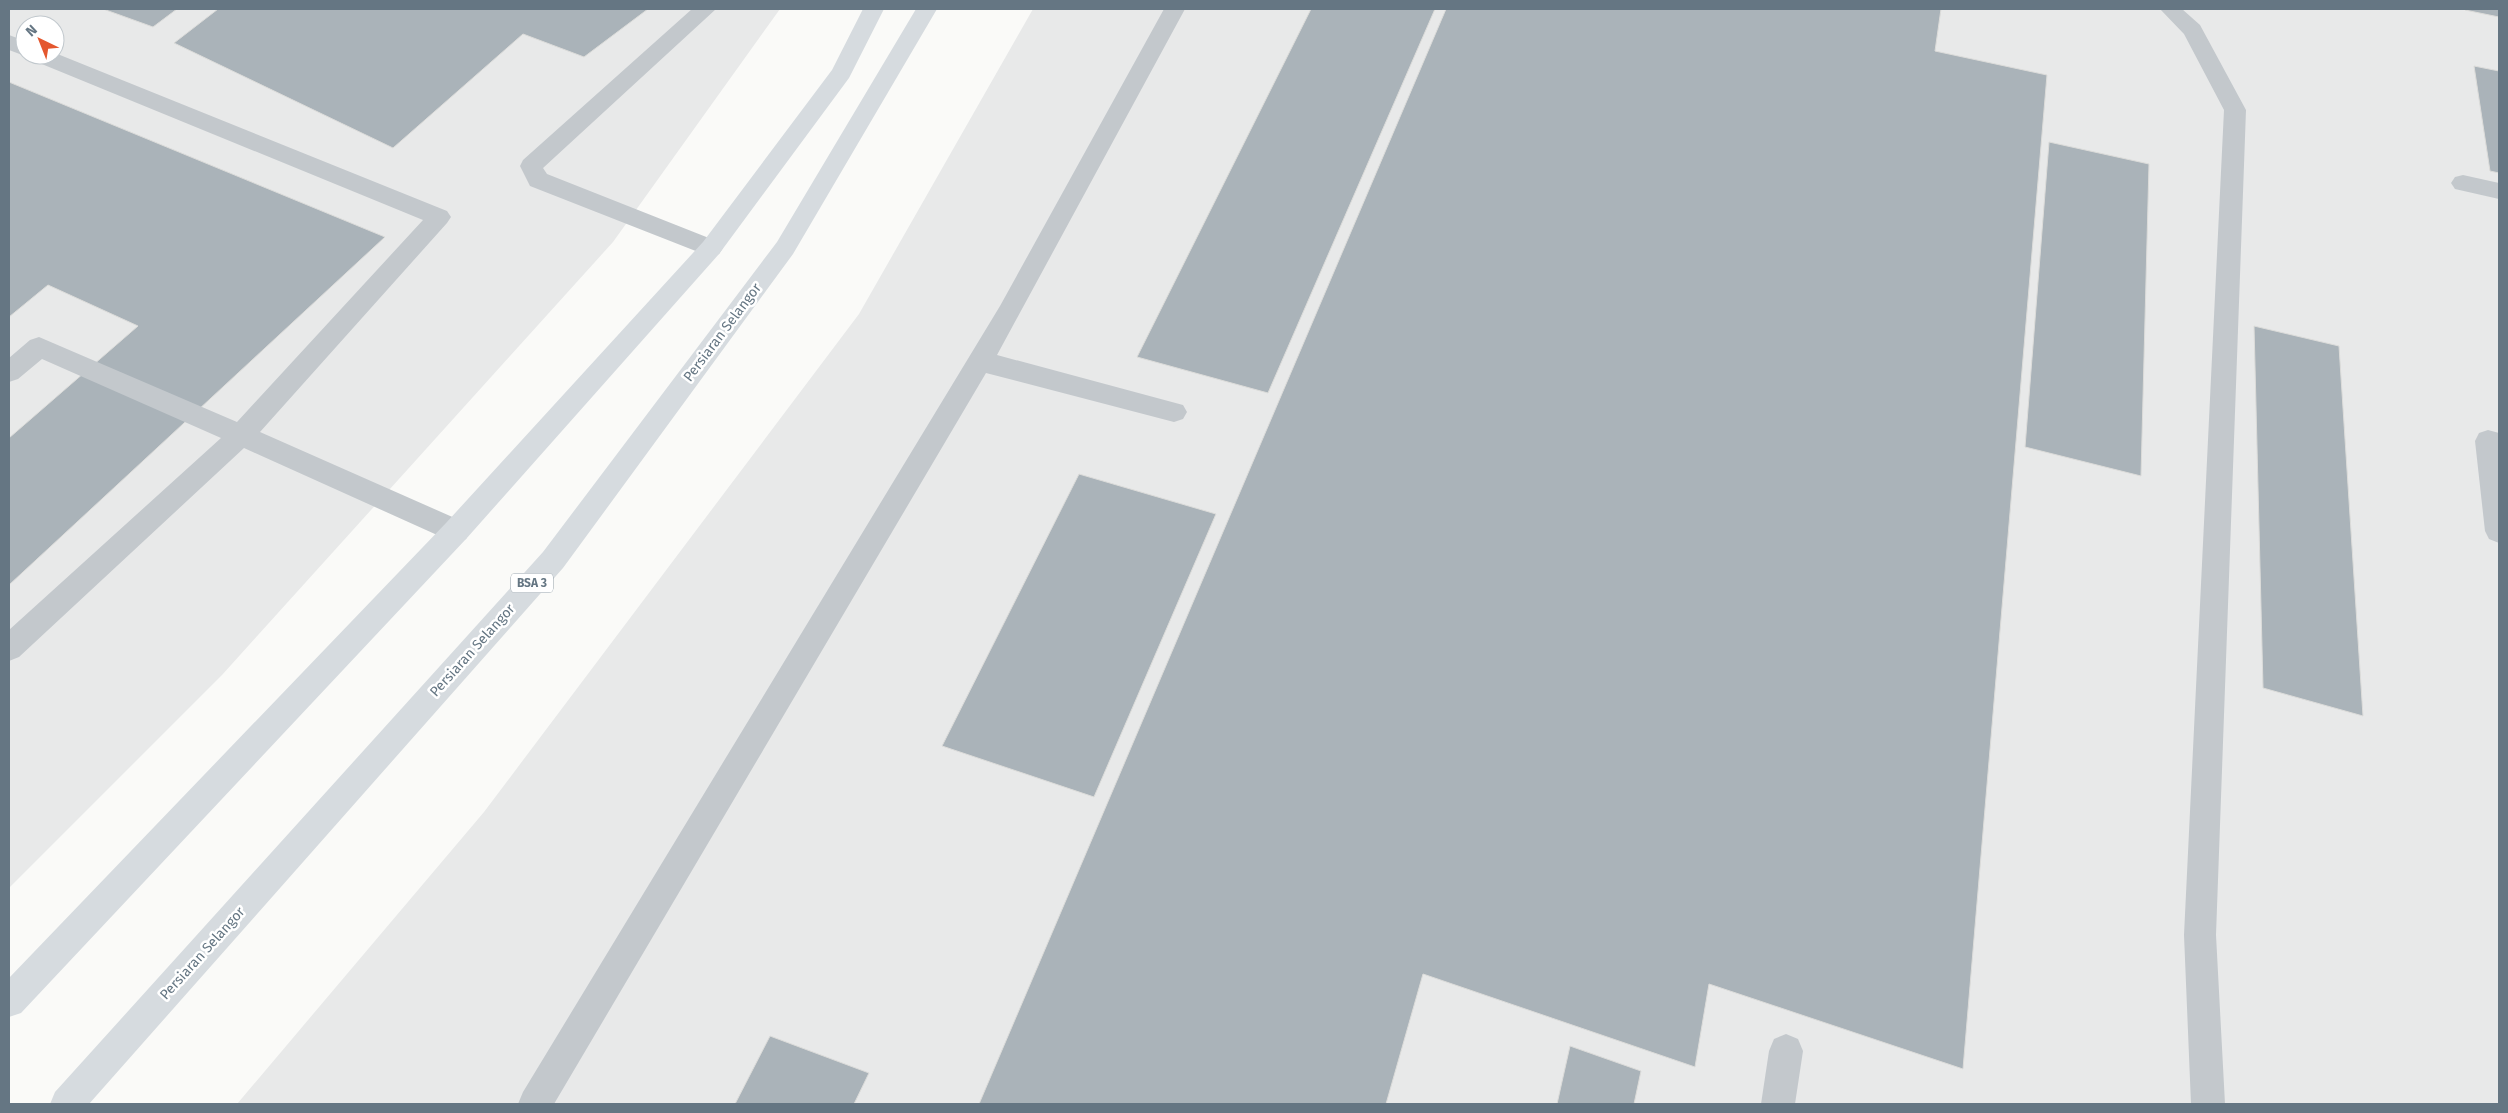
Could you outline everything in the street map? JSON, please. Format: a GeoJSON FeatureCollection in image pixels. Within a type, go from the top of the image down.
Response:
{"type":"FeatureCollection","features":[{"type":"Feature","properties":{"kind":"main road"},"geometry":{"type":"LineString","coordinates":[[9,1001],[456,530],[711,248],[841,73],[872,9]]}},
{"type":"Feature","properties":{"kind":"main road","name":"Persiaran Selangor"},"geometry":{"type":"LineString","coordinates":[[67,1104],[553,560],[785,248],[926,9]]}},
{"type":"Feature","properties":{"kind":"lane"},"geometry":{"type":"LineString","coordinates":[[705,9],[531,166],[538,180],[711,248]]}},
{"type":"Feature","properties":{"kind":"lane"},"geometry":{"type":"LineString","coordinates":[[534,1104],[1009,313],[1174,9]]}},
{"type":"Feature","properties":{"kind":"lane"},"geometry":{"type":"LineString","coordinates":[[2170,9],[2192,30],[2235,110],[2200,935],[2208,1104]]}},
{"type":"Feature","properties":{"kind":"lane"},"geometry":{"type":"LineString","coordinates":[[9,648],[241,435],[439,217],[65,65]]}},
{"type":"Feature","properties":{"kind":"lane"},"geometry":{"type":"LineString","coordinates":[[2463,183],[2499,191]]}},
{"type":"Feature","properties":{"kind":"lane"},"geometry":{"type":"LineString","coordinates":[[9,372],[39,346],[456,530]]}},
{"type":"Feature","properties":{"kind":"lane"},"geometry":{"type":"LineString","coordinates":[[980,361],[1174,412]]}},
{"type":"Feature","properties":{"kind":"lane"},"geometry":{"type":"LineString","coordinates":[[2499,444],[2488,441],[2499,531]]}},
{"type":"Feature","properties":{"kind":"lane"},"geometry":{"type":"LineString","coordinates":[[1778,1104],[1786,1051]]}},
{"type":"Feature","properties":{"kind":"shaded area"},"geometry":{"type":"Polygon","coordinates":[[[9,9],[780,9],[613,242],[222,675],[9,888],[9,9]]]}},
{"type":"Feature","properties":{"kind":"shaded area"},"geometry":{"type":"Polygon","coordinates":[[[1033,9],[2499,9],[2499,1104],[237,1104],[484,812],[859,314],[1033,9]]]}},
{"type":"Feature","properties":{"kind":"building"},"geometry":{"type":"Polygon","coordinates":[[[103,9],[177,9],[153,27],[103,9]]]}},
{"type":"Feature","properties":{"kind":"building"},"geometry":{"type":"Polygon","coordinates":[[[218,9],[648,9],[584,57],[523,34],[393,148],[174,43],[218,9]]]}},
{"type":"Feature","properties":{"kind":"building"},"geometry":{"type":"Polygon","coordinates":[[[1311,9],[1435,9],[1268,393],[1137,357],[1311,9]]]}},
{"type":"Feature","properties":{"kind":"building"},"geometry":{"type":"Polygon","coordinates":[[[1446,9],[1941,9],[1935,51],[2047,75],[1963,1069],[1709,984],[1695,1067],[1423,974],[1386,1104],[979,1104],[1446,9]]]}},
{"type":"Feature","properties":{"kind":"building"},"geometry":{"type":"Polygon","coordinates":[[[2499,9],[2499,17],[2465,10],[2499,9]]]}},
{"type":"Feature","properties":{"kind":"building"},"geometry":{"type":"Polygon","coordinates":[[[2474,66],[2499,71],[2499,173],[2490,171],[2474,66]]]}},
{"type":"Feature","properties":{"kind":"building"},"geometry":{"type":"Polygon","coordinates":[[[9,82],[385,237],[9,585],[9,438],[138,326],[48,285],[9,317],[9,82]]]}},
{"type":"Feature","properties":{"kind":"building"},"geometry":{"type":"Polygon","coordinates":[[[2049,142],[2149,164],[2141,476],[2025,447],[2049,142]]]}},
{"type":"Feature","properties":{"kind":"building"},"geometry":{"type":"Polygon","coordinates":[[[2254,326],[2339,346],[2363,716],[2263,688],[2254,326]]]}},
{"type":"Feature","properties":{"kind":"building"},"geometry":{"type":"Polygon","coordinates":[[[1079,474],[1216,514],[1094,797],[942,746],[1079,474]]]}},
{"type":"Feature","properties":{"kind":"building"},"geometry":{"type":"Polygon","coordinates":[[[770,1036],[869,1073],[854,1104],[735,1104],[770,1036]]]}},
{"type":"Feature","properties":{"kind":"building"},"geometry":{"type":"Polygon","coordinates":[[[1570,1046],[1641,1071],[1634,1104],[1557,1104],[1570,1046]]]}}]}
